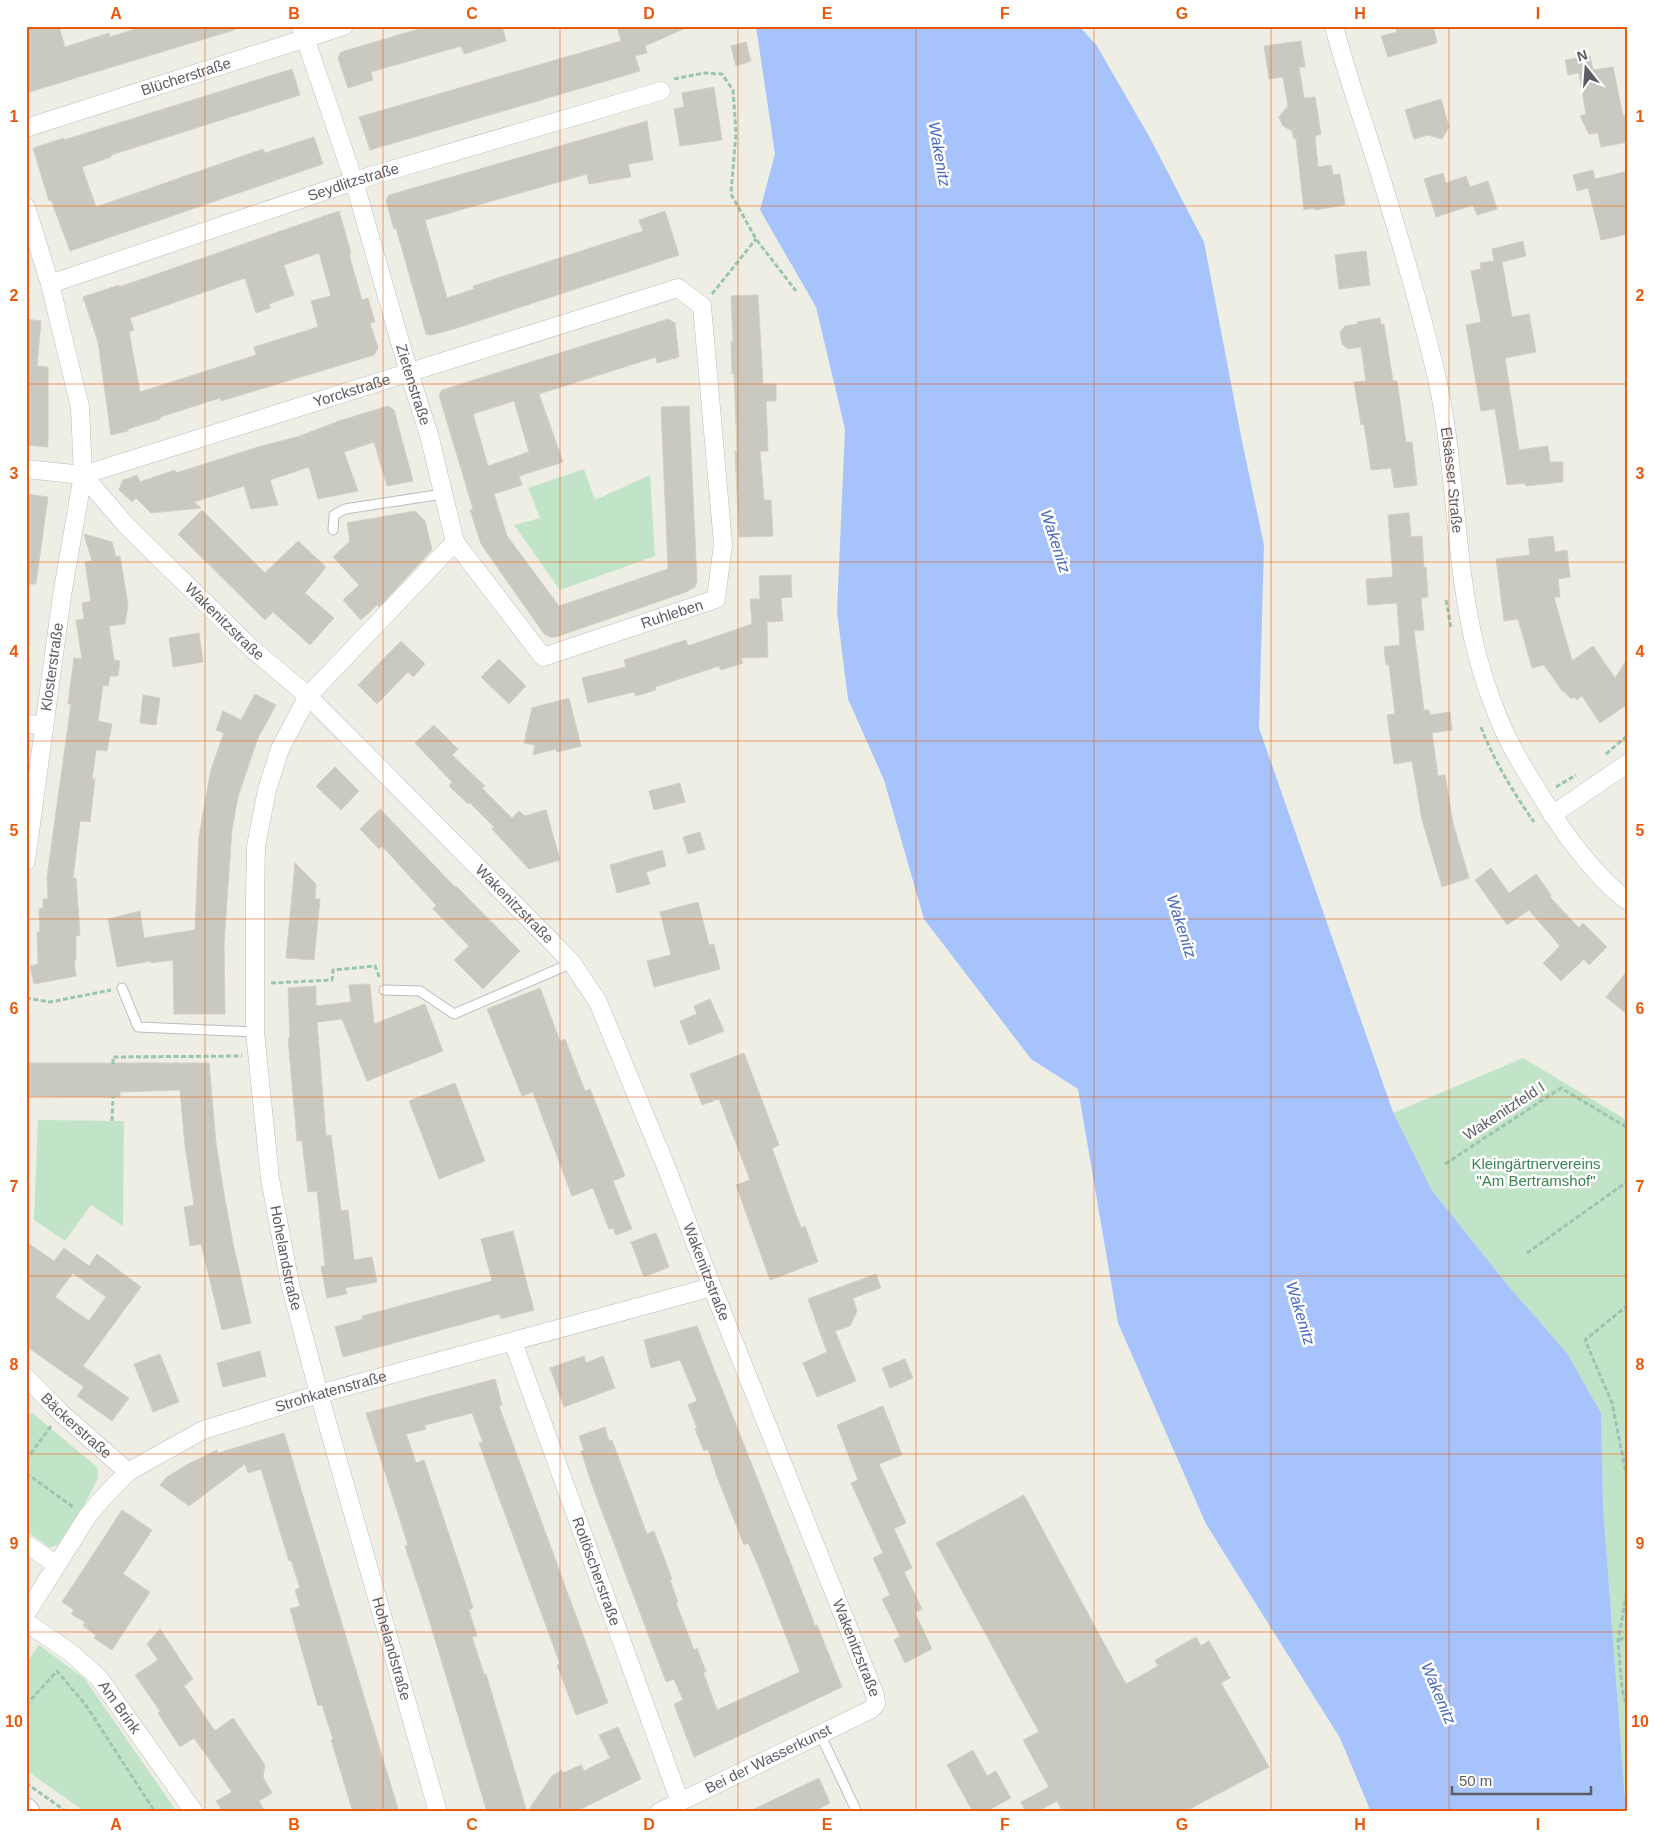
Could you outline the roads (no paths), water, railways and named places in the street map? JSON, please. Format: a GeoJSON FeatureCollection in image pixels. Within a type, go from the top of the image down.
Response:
{"type":"FeatureCollection","features":[{"type":"Feature","properties":{"kind":"street","name":"Blücherstraße"},"geometry":{"type":"LineString","coordinates":[[26,128],[303,32],[344,26]]}},
{"type":"Feature","properties":{"kind":"street","name":"Elsässer Straße"},"geometry":{"type":"LineString","coordinates":[[1334,26],[1342,59],[1383,184],[1422,314],[1439,385],[1466,603],[1476,651],[1489,692],[1511,745],[1552,815],[1580,852],[1618,894],[1628,901]]}},
{"type":"Feature","properties":{"kind":"street","name":"Zietenstraße"},"geometry":{"type":"LineString","coordinates":[[303,32],[354,181],[409,373],[429,435],[455,542]]}},
{"type":"Feature","properties":{"kind":"street","name":"Seydlitzstraße"},"geometry":{"type":"LineString","coordinates":[[50,284],[354,181],[661,91]]}},
{"type":"Feature","properties":{"kind":"street"},"geometry":{"type":"LineString","coordinates":[[26,207],[30,225],[50,284],[80,407],[83,475],[26,469]]}},
{"type":"Feature","properties":{"kind":"street","name":"Yorckstraße"},"geometry":{"type":"LineString","coordinates":[[83,475],[678,288],[702,306]]}},
{"type":"Feature","properties":{"kind":"street","name":"Ruhleben"},"geometry":{"type":"LineString","coordinates":[[455,542],[543,657],[716,599],[723,544],[702,306]]}},
{"type":"Feature","properties":{"kind":"street","name":"Wakenitzstraße"},"geometry":{"type":"LineString","coordinates":[[83,475],[125,524],[250,648],[308,696],[572,963],[598,1002],[667,1169],[712,1288],[872,1686],[876,1704]]}},
{"type":"Feature","properties":{"kind":"street","name":"Klosterstraße"},"geometry":{"type":"LineString","coordinates":[[26,860],[62,595],[83,475]]}},
{"type":"Feature","properties":{"kind":"street"},"geometry":{"type":"LineString","coordinates":[[308,696],[455,542]]}},
{"type":"Feature","properties":{"kind":"street","name":"Hohelandstraße"},"geometry":{"type":"LineString","coordinates":[[308,696],[280,749],[267,790],[256,846],[255,1032],[270,1179],[290,1284],[319,1394],[438,1812]]}},
{"type":"Feature","properties":{"kind":"street"},"geometry":{"type":"LineString","coordinates":[[26,724],[44,725]]}},
{"type":"Feature","properties":{"kind":"street"},"geometry":{"type":"LineString","coordinates":[[1552,815],[1628,764]]}},
{"type":"Feature","properties":{"kind":"street","name":"Strohkatenstraße"},"geometry":{"type":"LineString","coordinates":[[26,1614],[88,1517],[101,1500],[128,1472],[203,1430],[319,1394],[712,1288]]}},
{"type":"Feature","properties":{"kind":"street","name":"Rotlöscherstraße"},"geometry":{"type":"LineString","coordinates":[[513,1342],[680,1802]]}},
{"type":"Feature","properties":{"kind":"street","name":"Bäckerstraße"},"geometry":{"type":"LineString","coordinates":[[26,1377],[61,1413],[128,1472]]}},
{"type":"Feature","properties":{"kind":"street"},"geometry":{"type":"LineString","coordinates":[[26,1544],[57,1565]]}},
{"type":"Feature","properties":{"kind":"street","name":"Am Brink"},"geometry":{"type":"LineString","coordinates":[[26,1622],[71,1653],[99,1678],[194,1812]]}},
{"type":"Feature","properties":{"kind":"street","name":"Bei der Wasserkunst"},"geometry":{"type":"LineString","coordinates":[[658,1812],[870,1710],[876,1704]]}},
{"type":"Feature","properties":{"kind":"lane"},"geometry":{"type":"LineString","coordinates":[[333,530],[334,515],[345,509],[443,494]]}},
{"type":"Feature","properties":{"kind":"lane"},"geometry":{"type":"LineString","coordinates":[[384,990],[420,992],[454,1014],[572,963]]}},
{"type":"Feature","properties":{"kind":"lane"},"geometry":{"type":"LineString","coordinates":[[122,988],[138,1026],[255,1032]]}},
{"type":"Feature","properties":{"kind":"lane"},"geometry":{"type":"LineString","coordinates":[[820,1734],[857,1812]]}},
{"type":"Feature","properties":{"kind":"water","name":"Wakenitz"},"geometry":{"type":"Polygon","coordinates":[[[756,26],[1079,26],[1097,46],[1150,138],[1204,242],[1264,545],[1259,728],[1393,1112],[1431,1189],[1511,1289],[1567,1353],[1601,1413],[1603,1506],[1626,1812],[1371,1812],[1340,1738],[1206,1524],[1118,1323],[1078,1089],[1031,1059],[924,919],[884,780],[848,699],[837,612],[845,429],[816,307],[760,210],[775,154],[756,26]]]}},
{"type":"Feature","properties":{"kind":"park label","name":"Kleingärtnervereins \"Am Bertramshof\""},"geometry":{"type":"Point","coordinates":[1536,1172]}}]}
